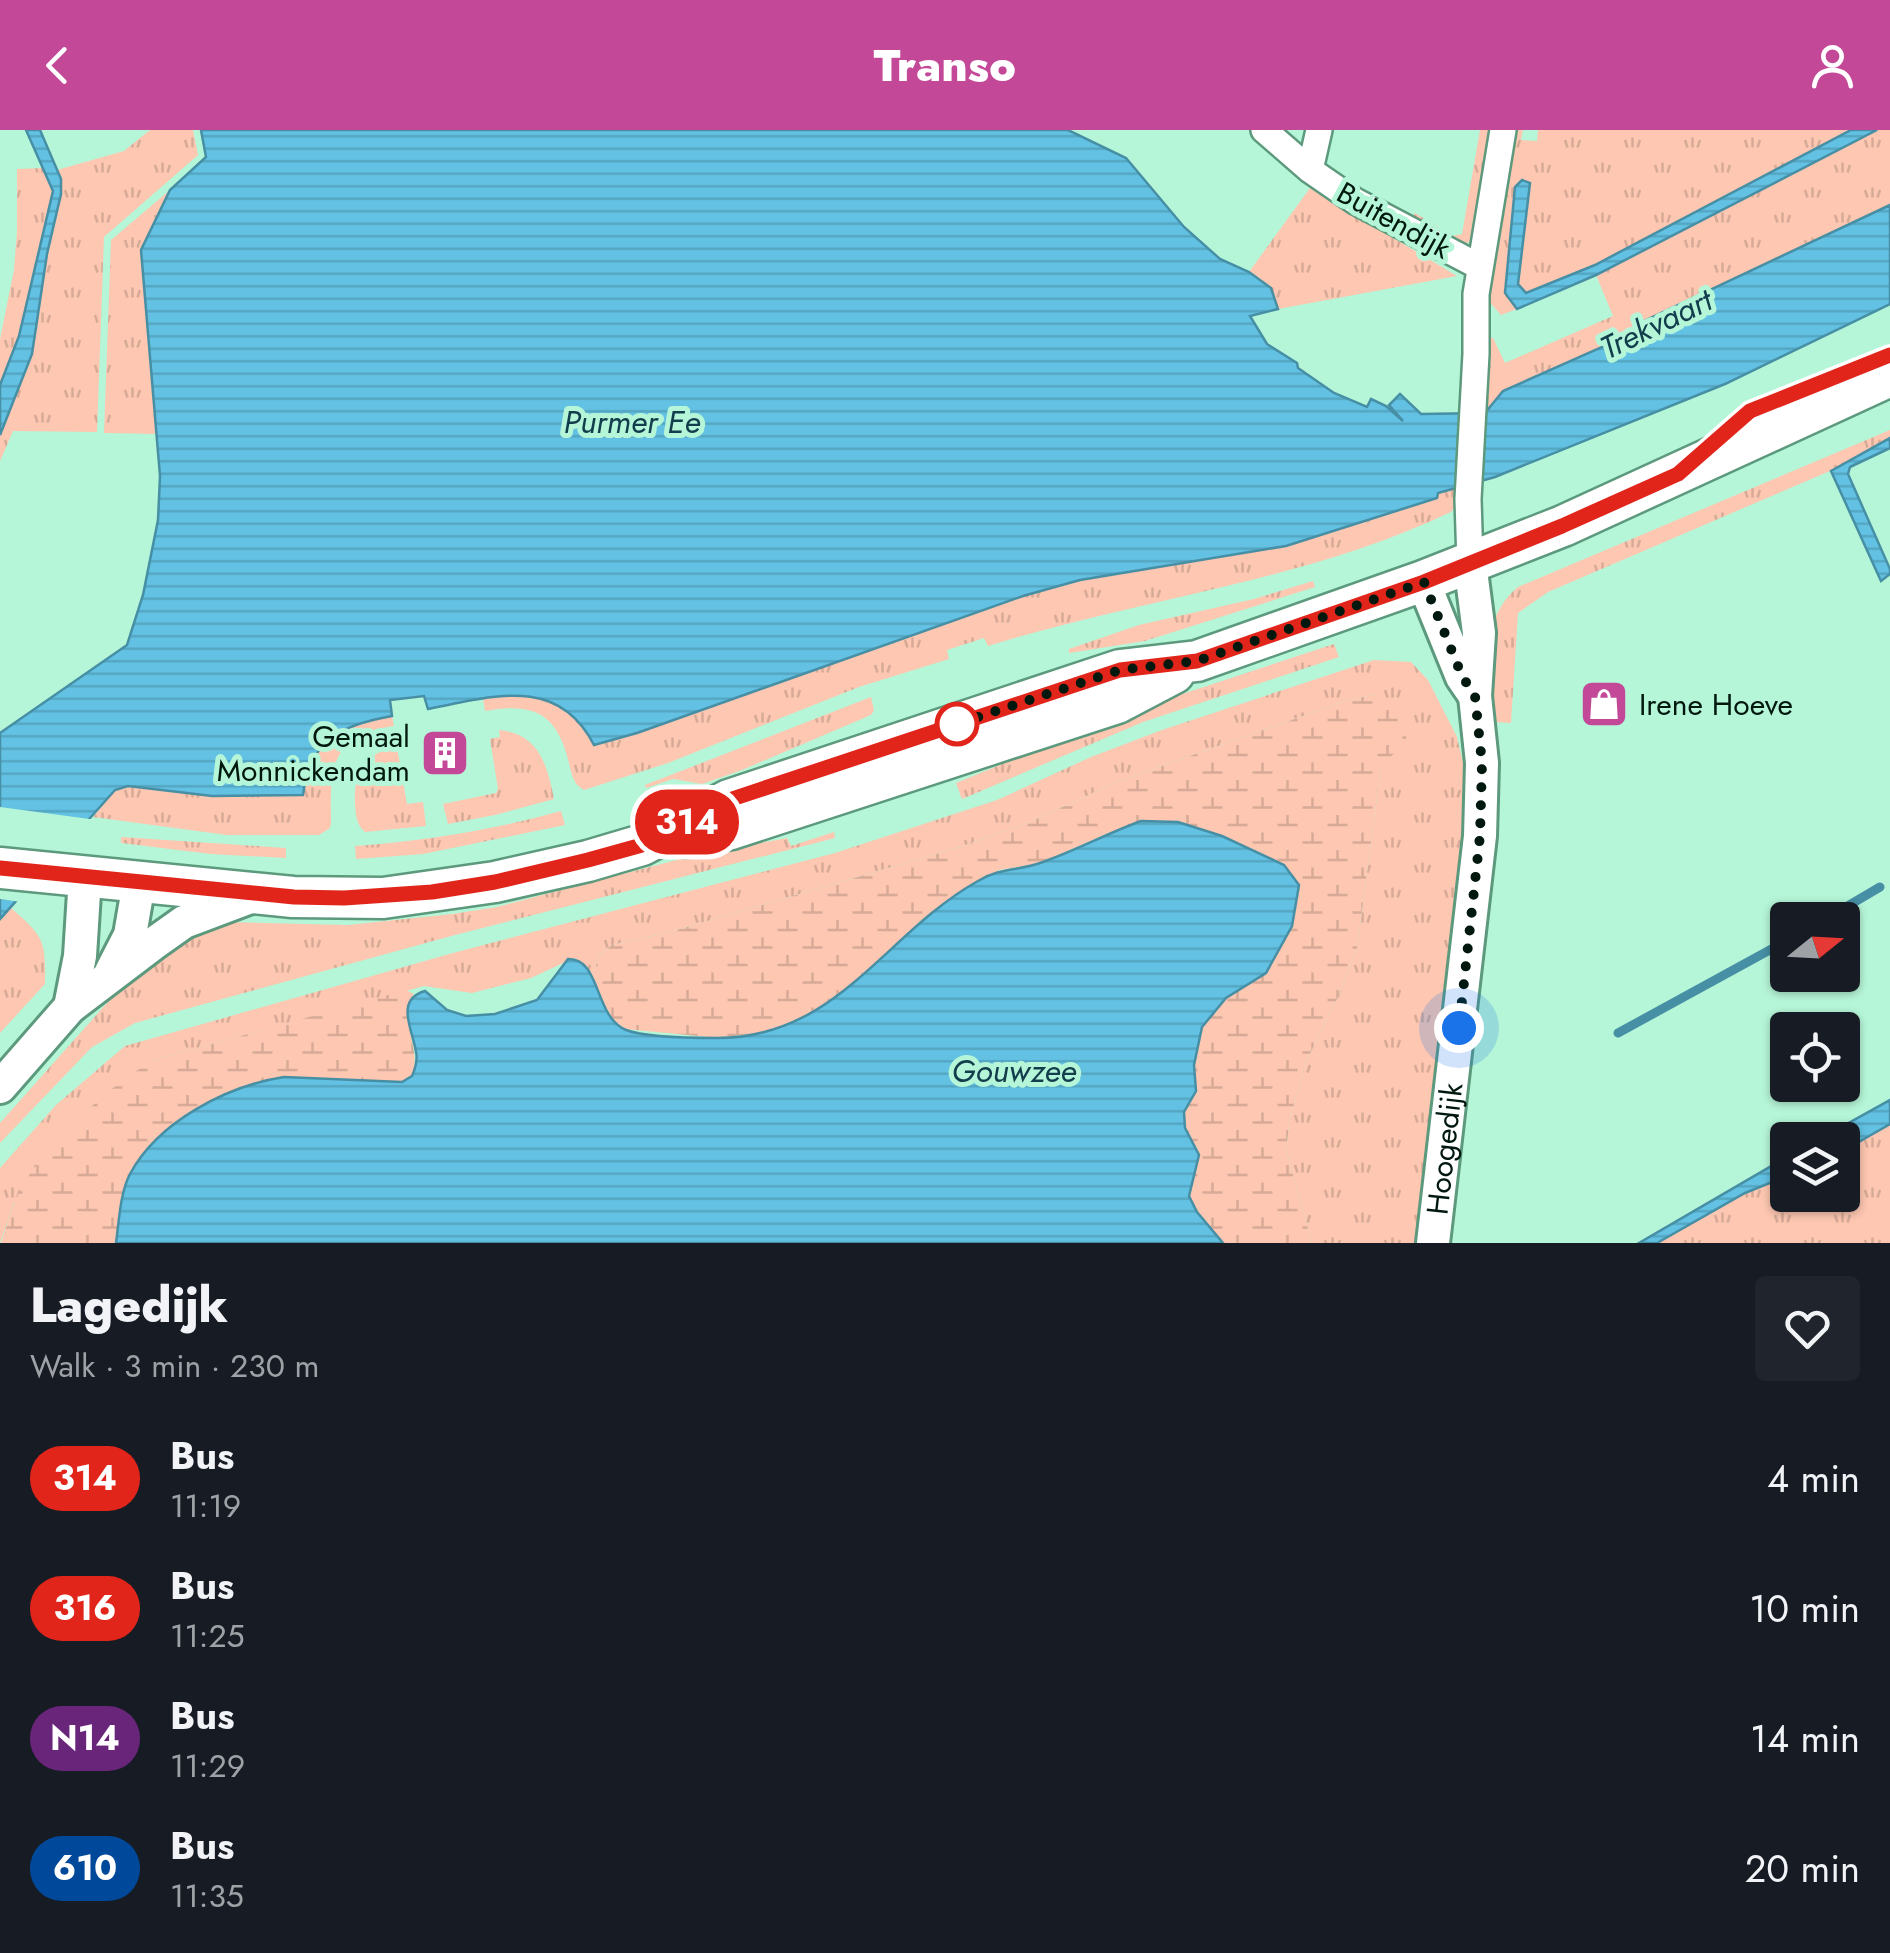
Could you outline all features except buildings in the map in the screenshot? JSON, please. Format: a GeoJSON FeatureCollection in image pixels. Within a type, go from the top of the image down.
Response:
{"type":"FeatureCollection","features":[{"type":"Feature","properties":{"kind":"main road"},"geometry":{"type":"LineString","coordinates":[[0,868],[258,894],[344,898],[432,892],[495,882],[642,845],[729,800],[1120,670],[1197,661],[1424,582],[1678,474],[1890,376]]}},
{"type":"Feature","properties":{"kind":"main road"},"geometry":{"type":"LineString","coordinates":[[1678,474],[1769,462],[1890,402]]}},
{"type":"Feature","properties":{"kind":"street","name":"Buitendijk"},"geometry":{"type":"LineString","coordinates":[[1264,130],[1310,170],[1355,201],[1480,267]]}},
{"type":"Feature","properties":{"kind":"street","name":"Buitendijk"},"geometry":{"type":"LineString","coordinates":[[1310,170],[1320,130]]}},
{"type":"Feature","properties":{"kind":"street"},"geometry":{"type":"LineString","coordinates":[[1470,563],[1468,500],[1476,294],[1503,130]]}},
{"type":"Feature","properties":{"kind":"street","name":"Hoogedijk"},"geometry":{"type":"LineString","coordinates":[[1433,1243],[1480,836],[1482,763],[1475,696],[1478,633],[1470,563]]}},
{"type":"Feature","properties":{"kind":"street","name":"Hoogedijk"},"geometry":{"type":"LineString","coordinates":[[1424,582],[1462,676],[1475,696]]}},
{"type":"Feature","properties":{"kind":"street"},"geometry":{"type":"LineString","coordinates":[[70,1007],[80,956],[74,876]]}},
{"type":"Feature","properties":{"kind":"street"},"geometry":{"type":"LineString","coordinates":[[106,980],[130,935],[139,883]]}},
{"type":"Feature","properties":{"kind":"street"},"geometry":{"type":"LineString","coordinates":[[0,1087],[70,1007],[106,980],[184,922],[258,894]]}},
{"type":"Feature","properties":{"kind":"green space"},"geometry":{"type":"Polygon","coordinates":[[[150,130],[193,130],[198,155],[104,237],[97,432],[13,431],[0,461],[0,435],[29,364],[37,326],[47,254],[61,194],[57,170],[124,151],[150,130]]]}},
{"type":"Feature","properties":{"kind":"green space"},"geometry":{"type":"Polygon","coordinates":[[[1480,130],[1494,130],[1472,240],[1463,245],[1412,218],[1415,213],[1453,236],[1462,234],[1480,130]]]}},
{"type":"Feature","properties":{"kind":"green space"},"geometry":{"type":"Polygon","coordinates":[[[1511,130],[1523,130],[1521,140],[1537,141],[1538,130],[1851,130],[1595,265],[1526,293],[1518,284],[1530,183],[1515,187],[1505,293],[1517,309],[1501,315],[1487,299],[1511,130]]]}},
{"type":"Feature","properties":{"kind":"green space"},"geometry":{"type":"Polygon","coordinates":[[[1877,130],[1890,130],[1890,205],[1644,321],[1609,344],[1503,391],[1484,413],[1486,338],[1493,338],[1505,363],[1613,316],[1596,275],[1877,130]]]}},
{"type":"Feature","properties":{"kind":"green space"},"geometry":{"type":"Polygon","coordinates":[[[43,168],[53,191],[19,336],[0,385],[0,339],[14,270],[17,169],[43,168]]]}},
{"type":"Feature","properties":{"kind":"green space"},"geometry":{"type":"Polygon","coordinates":[[[1310,188],[1457,276],[1278,309],[1271,288],[1249,272],[1310,188]]]}},
{"type":"Feature","properties":{"kind":"green space"},"geometry":{"type":"Polygon","coordinates":[[[170,190],[141,250],[157,434],[104,433],[111,240],[170,190]]]}},
{"type":"Feature","properties":{"kind":"green space"},"geometry":{"type":"Polygon","coordinates":[[[1890,430],[1890,438],[1830,471],[1548,592],[1518,613],[1511,723],[1495,722],[1491,632],[1505,601],[1518,587],[1890,430]]]}},
{"type":"Feature","properties":{"kind":"green space"},"geometry":{"type":"Polygon","coordinates":[[[1456,488],[1451,512],[1338,556],[988,646],[984,638],[947,650],[949,659],[859,687],[668,763],[584,790],[574,779],[564,746],[550,722],[530,710],[485,711],[483,699],[519,697],[548,701],[572,716],[594,745],[1023,596],[1080,580],[1286,546],[1437,498],[1438,493],[1456,488]]]}},
{"type":"Feature","properties":{"kind":"green space"},"geometry":{"type":"Polygon","coordinates":[[[1313,581],[1315,587],[1145,641],[1069,653],[1069,649],[1139,625],[1313,581]]]}},
{"type":"Feature","properties":{"kind":"green space"},"geometry":{"type":"Polygon","coordinates":[[[1334,644],[1339,657],[1143,722],[962,799],[956,783],[1134,710],[1334,644]]]}},
{"type":"Feature","properties":{"kind":"green space"},"geometry":{"type":"Polygon","coordinates":[[[1374,660],[1411,662],[1428,680],[1457,737],[1465,771],[1466,830],[1422,1243],[1312,1243],[1286,1150],[1290,1118],[1306,1062],[1357,948],[1381,766],[1378,694],[1348,700],[1117,782],[1030,822],[960,847],[670,932],[612,945],[599,956],[592,978],[585,965],[574,958],[531,978],[472,993],[424,986],[154,1060],[14,1203],[0,1243],[0,1168],[56,1105],[125,1046],[453,953],[835,853],[997,800],[1162,730],[1374,660]]]}},
{"type":"Feature","properties":{"kind":"green space"},"geometry":{"type":"Polygon","coordinates":[[[1378,694],[1401,713],[1406,742],[1381,766],[1357,948],[1306,1062],[1290,1118],[1286,1150],[1312,1243],[1223,1243],[1196,1212],[1189,1196],[1199,1155],[1185,1128],[1184,1112],[1196,1091],[1194,1065],[1202,1027],[1226,998],[1266,973],[1284,865],[1221,836],[1113,831],[1038,864],[999,870],[821,1008],[779,1030],[719,1038],[625,1029],[605,1014],[592,978],[599,956],[612,945],[670,932],[960,847],[1030,822],[1117,782],[1348,700],[1378,694]]]}},
{"type":"Feature","properties":{"kind":"green space"},"geometry":{"type":"Polygon","coordinates":[[[871,697],[871,715],[742,770],[702,784],[673,779],[646,788],[645,785],[871,697]]]}},
{"type":"Feature","properties":{"kind":"green space"},"geometry":{"type":"Polygon","coordinates":[[[392,716],[394,726],[357,737],[338,757],[331,786],[330,828],[319,835],[227,835],[93,817],[115,790],[128,786],[212,796],[303,795],[313,760],[331,738],[357,724],[392,716]]]}},
{"type":"Feature","properties":{"kind":"green space"},"geometry":{"type":"Polygon","coordinates":[[[499,730],[532,744],[544,763],[554,799],[448,824],[443,804],[496,793],[490,739],[500,737],[499,730]]]}},
{"type":"Feature","properties":{"kind":"green space"},"geometry":{"type":"Polygon","coordinates":[[[397,748],[407,804],[423,802],[426,826],[365,832],[356,812],[359,774],[369,759],[397,748]]]}},
{"type":"Feature","properties":{"kind":"green space"},"geometry":{"type":"Polygon","coordinates":[[[561,811],[565,825],[423,854],[356,859],[355,846],[459,834],[561,811]]]}},
{"type":"Feature","properties":{"kind":"green space"},"geometry":{"type":"Polygon","coordinates":[[[834,832],[835,838],[455,935],[135,1023],[92,1047],[0,1143],[0,1123],[123,985],[169,941],[223,922],[348,925],[497,907],[684,858],[787,838],[791,846],[834,832]]]}},
{"type":"Feature","properties":{"kind":"green space"},"geometry":{"type":"Polygon","coordinates":[[[121,837],[286,848],[286,858],[121,843],[121,837]]]}},
{"type":"Feature","properties":{"kind":"green space"},"geometry":{"type":"Polygon","coordinates":[[[10,907],[40,940],[45,957],[45,984],[0,1033],[0,919],[10,907]]]}},
{"type":"Feature","properties":{"kind":"green space"},"geometry":{"type":"Polygon","coordinates":[[[406,990],[414,994],[408,1013],[413,1076],[402,1082],[284,1077],[238,1091],[184,1116],[163,1134],[118,1227],[116,1243],[1,1243],[17,1196],[32,1171],[88,1110],[137,1070],[154,1060],[406,990]]]}},
{"type":"Feature","properties":{"kind":"green space"},"geometry":{"type":"Polygon","coordinates":[[[1890,1124],[1890,1243],[1657,1243],[1770,1183],[1770,1212],[1860,1212],[1860,1141],[1890,1124]]]}},
{"type":"Feature","properties":{"kind":"water"},"geometry":{"type":"Polygon","coordinates":[[[26,130],[40,130],[61,179],[61,194],[47,254],[32,354],[0,435],[0,385],[19,336],[53,191],[26,130]]]}},
{"type":"Feature","properties":{"kind":"water","name":"Purmer Ee"},"geometry":{"type":"Polygon","coordinates":[[[201,130],[1068,130],[1126,158],[1184,227],[1220,259],[1249,272],[1271,288],[1278,309],[1250,316],[1267,344],[1334,393],[1367,407],[1371,399],[1403,421],[1389,405],[1400,394],[1421,414],[1485,413],[1503,391],[1609,344],[1644,321],[1890,205],[1890,304],[1725,384],[1495,477],[1438,493],[1437,498],[1286,546],[1080,580],[1023,596],[594,745],[579,723],[562,708],[542,699],[499,696],[428,709],[424,696],[390,700],[392,716],[343,730],[321,748],[313,760],[303,795],[212,796],[128,786],[115,790],[0,919],[0,733],[127,645],[143,595],[158,520],[160,476],[141,250],[170,190],[206,157],[201,130]]]}},
{"type":"Feature","properties":{"kind":"water"},"geometry":{"type":"Polygon","coordinates":[[[1851,130],[1877,130],[1596,275],[1517,309],[1505,293],[1515,187],[1522,180],[1530,183],[1518,284],[1526,293],[1595,265],[1851,130]]]}},
{"type":"Feature","properties":{"kind":"water"},"geometry":{"type":"Polygon","coordinates":[[[1890,438],[1890,448],[1850,467],[1848,474],[1890,569],[1881,581],[1831,471],[1890,438]]]}},
{"type":"Feature","properties":{"kind":"water","name":"Gouwzee"},"geometry":{"type":"Polygon","coordinates":[[[1141,821],[1178,822],[1222,836],[1284,865],[1299,885],[1292,926],[1266,973],[1226,998],[1202,1027],[1194,1065],[1196,1091],[1184,1112],[1185,1128],[1199,1155],[1189,1196],[1223,1243],[116,1243],[130,1174],[158,1138],[196,1109],[239,1089],[284,1077],[402,1082],[412,1076],[417,1055],[408,1008],[416,995],[425,991],[447,1010],[466,1016],[495,1014],[537,1000],[568,959],[579,961],[586,968],[608,1013],[626,1030],[683,1038],[759,1033],[796,1021],[828,1002],[915,927],[978,881],[1043,862],[1141,821]]]}},
{"type":"Feature","properties":{"kind":"water"},"geometry":{"type":"Polygon","coordinates":[[[1890,1100],[1890,1124],[1860,1141],[1860,1122],[1850,1122],[1890,1100]]]}},
{"type":"Feature","properties":{"kind":"water"},"geometry":{"type":"Polygon","coordinates":[[[1770,1167],[1770,1183],[1657,1243],[1639,1243],[1770,1167]]]}},
{"type":"Feature","properties":{"kind":"pier"},"geometry":{"type":"Polygon","coordinates":[[[0,807],[97,820],[21,902],[0,899],[0,807]]]}},
{"type":"Feature","properties":{"kind":"waterway"},"geometry":{"type":"LineString","coordinates":[[1855,902],[1880,887]]}},
{"type":"Feature","properties":{"kind":"waterway"},"geometry":{"type":"LineString","coordinates":[[1618,1033],[1770,950]]}},
{"type":"Feature","properties":{"kind":"bus line","name":"314"},"geometry":{"type":"LineString","coordinates":[[0,868],[294,897],[383,898],[495,882],[588,860],[642,845],[729,800],[1120,670],[1197,661],[1424,582],[1678,474],[1750,411],[1890,355]]}},
{"type":"Feature","properties":{"kind":"place","name":"Irene Hoeve"},"geometry":{"type":"Point","coordinates":[1604,704]}},
{"type":"Feature","properties":{"kind":"place","name":"Gemaal Monnickendam"},"geometry":{"type":"Point","coordinates":[445,753]}},
{"type":"Feature","properties":{"kind":"route"},"geometry":{"type":"LineString","coordinates":[[957,724],[942,729],[1120,670],[1197,661],[1424,582],[1462,676],[1475,696],[1482,763],[1480,836],[1459,1028]]}},
{"type":"Feature","properties":{"kind":"water label","name":"Trekvaart"},"geometry":{"type":"Point","coordinates":[1656,324]}}]}
